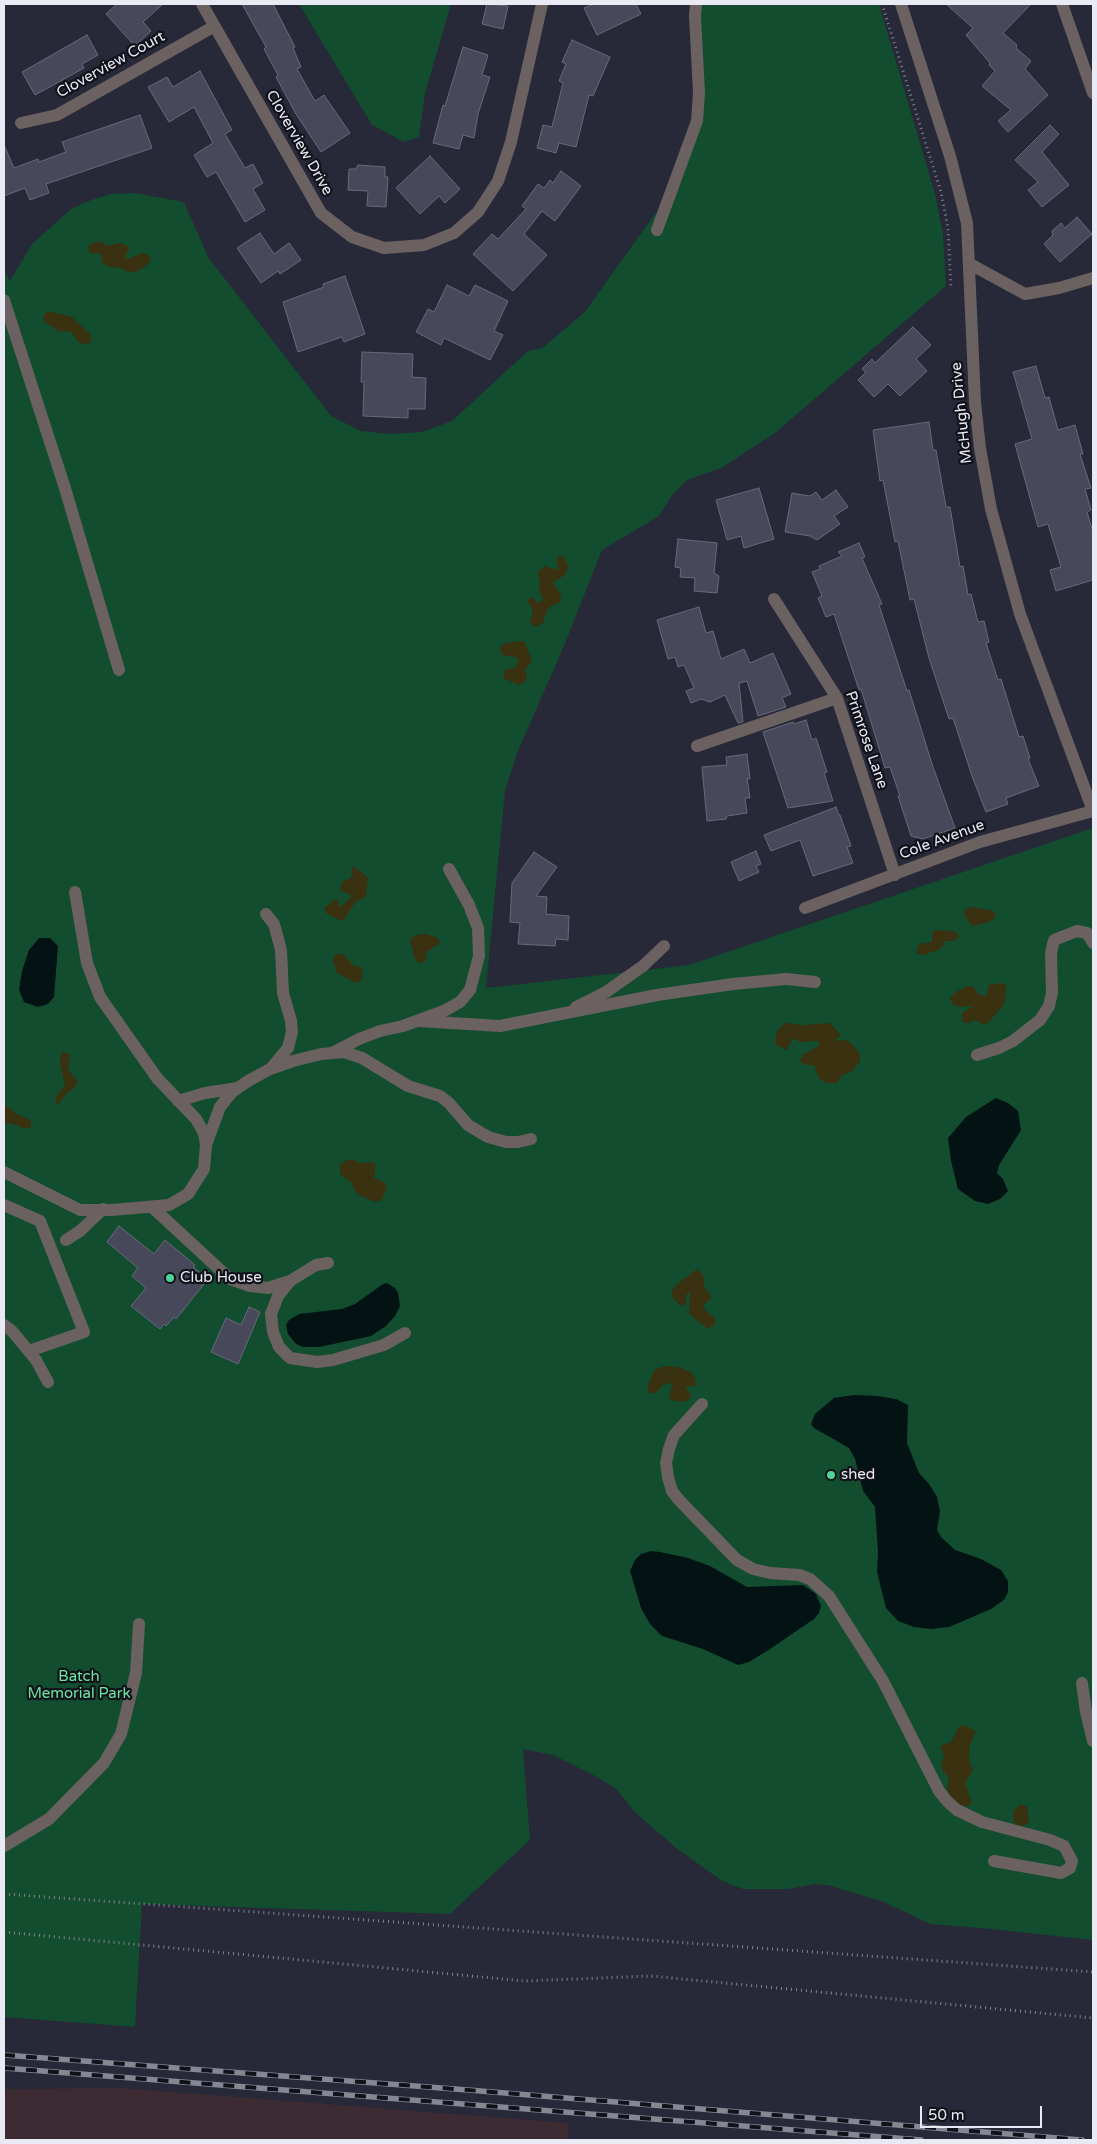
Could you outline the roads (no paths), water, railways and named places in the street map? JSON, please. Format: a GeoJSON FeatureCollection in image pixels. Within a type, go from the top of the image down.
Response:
{"type":"FeatureCollection","features":[{"type":"Feature","properties":{"kind":"street","name":"Cloverview Drive"},"geometry":{"type":"LineString","coordinates":[[202,4],[321,213],[352,237],[384,248],[424,245],[454,233],[478,212],[498,181],[511,142],[542,4]]}},
{"type":"Feature","properties":{"kind":"street"},"geometry":{"type":"LineString","coordinates":[[657,230],[696,121],[699,93],[696,4]]}},
{"type":"Feature","properties":{"kind":"street","name":"McHugh Drive"},"geometry":{"type":"LineString","coordinates":[[901,4],[950,156],[967,223],[975,402],[980,448],[991,509],[1020,614],[1093,811]]}},
{"type":"Feature","properties":{"kind":"street"},"geometry":{"type":"LineString","coordinates":[[1062,4],[1093,93]]}},
{"type":"Feature","properties":{"kind":"street","name":"Cloverview Court"},"geometry":{"type":"LineString","coordinates":[[21,123],[57,115],[214,26]]}},
{"type":"Feature","properties":{"kind":"street"},"geometry":{"type":"LineString","coordinates":[[970,264],[1025,294],[1059,288],[1093,278]]}},
{"type":"Feature","properties":{"kind":"street"},"geometry":{"type":"LineString","coordinates":[[4,300],[64,485],[119,670]]}},
{"type":"Feature","properties":{"kind":"street","name":"Primrose Lane"},"geometry":{"type":"LineString","coordinates":[[774,599],[837,698],[895,875]]}},
{"type":"Feature","properties":{"kind":"street"},"geometry":{"type":"LineString","coordinates":[[697,746],[837,698]]}},
{"type":"Feature","properties":{"kind":"street","name":"Cole Avenue"},"geometry":{"type":"LineString","coordinates":[[805,908],[980,842],[1093,811]]}},
{"type":"Feature","properties":{"kind":"street"},"geometry":{"type":"LineString","coordinates":[[334,1052],[380,1030],[419,1021],[460,1002],[470,990],[479,956],[478,928],[469,906],[448,869]]}},
{"type":"Feature","properties":{"kind":"street"},"geometry":{"type":"LineString","coordinates":[[4,1172],[80,1210],[103,1210],[169,1205],[188,1194],[204,1169],[206,1145],[204,1133],[196,1119],[157,1078],[100,997],[87,963],[75,892]]}},
{"type":"Feature","properties":{"kind":"street"},"geometry":{"type":"LineString","coordinates":[[206,1145],[220,1107],[238,1088],[270,1069],[284,1056],[288,1048],[292,1032],[283,993],[281,950],[274,924],[266,914]]}},
{"type":"Feature","properties":{"kind":"street"},"geometry":{"type":"LineString","coordinates":[[977,1055],[1013,1041],[1040,1020],[1049,1006],[1052,993],[1051,952],[1054,940],[1077,931],[1087,934],[1093,943]]}},
{"type":"Feature","properties":{"kind":"street"},"geometry":{"type":"LineString","coordinates":[[560,1015],[606,992],[643,966],[664,946]]}},
{"type":"Feature","properties":{"kind":"street"},"geometry":{"type":"LineString","coordinates":[[419,1021],[500,1026],[657,994],[786,979],[815,982]]}},
{"type":"Feature","properties":{"kind":"street"},"geometry":{"type":"LineString","coordinates":[[270,1069],[321,1054],[344,1052],[362,1058],[408,1086],[440,1096],[478,1132],[488,1138],[506,1142],[530,1139]]}},
{"type":"Feature","properties":{"kind":"street"},"geometry":{"type":"LineString","coordinates":[[178,1101],[205,1093],[238,1088]]}},
{"type":"Feature","properties":{"kind":"street"},"geometry":{"type":"LineString","coordinates":[[4,1205],[40,1221],[84,1332],[29,1351]]}},
{"type":"Feature","properties":{"kind":"street"},"geometry":{"type":"LineString","coordinates":[[152,1207],[230,1279],[250,1286],[268,1288],[290,1281],[316,1265],[328,1263]]}},
{"type":"Feature","properties":{"kind":"street"},"geometry":{"type":"LineString","coordinates":[[66,1240],[80,1232],[103,1210]]}},
{"type":"Feature","properties":{"kind":"street"},"geometry":{"type":"LineString","coordinates":[[290,1281],[278,1296],[271,1314],[273,1332],[279,1347],[290,1358],[317,1362],[333,1360],[384,1345],[405,1333]]}},
{"type":"Feature","properties":{"kind":"street"},"geometry":{"type":"LineString","coordinates":[[4,1325],[12,1331],[29,1351],[48,1382]]}},
{"type":"Feature","properties":{"kind":"street"},"geometry":{"type":"LineString","coordinates":[[702,1404],[674,1435],[669,1449],[666,1463],[668,1477],[672,1491],[679,1500],[736,1560],[754,1569],[770,1573],[799,1574],[810,1579],[829,1596],[883,1681],[936,1785],[948,1802],[957,1810],[982,1822],[1050,1840],[1064,1846],[1072,1861],[1070,1868],[1061,1873],[994,1861]]}},
{"type":"Feature","properties":{"kind":"street"},"geometry":{"type":"LineString","coordinates":[[4,1846],[48,1819],[104,1763],[121,1734],[136,1674],[139,1624]]}},
{"type":"Feature","properties":{"kind":"street"},"geometry":{"type":"LineString","coordinates":[[1082,1683],[1093,1741]]}},
{"type":"Feature","properties":{"kind":"railway"},"geometry":{"type":"LineString","coordinates":[[4,2055],[468,2090],[1082,2140]]}},
{"type":"Feature","properties":{"kind":"railway"},"geometry":{"type":"LineString","coordinates":[[4,2068],[921,2140]]}},
{"type":"Feature","properties":{"kind":"place","name":"Club House"},"geometry":{"type":"Point","coordinates":[170,1278]}},
{"type":"Feature","properties":{"kind":"place","name":"shed"},"geometry":{"type":"Point","coordinates":[831,1475]}},
{"type":"Feature","properties":{"kind":"park label","name":"Batch Memorial Park"},"geometry":{"type":"Point","coordinates":[79,1686]}}]}
